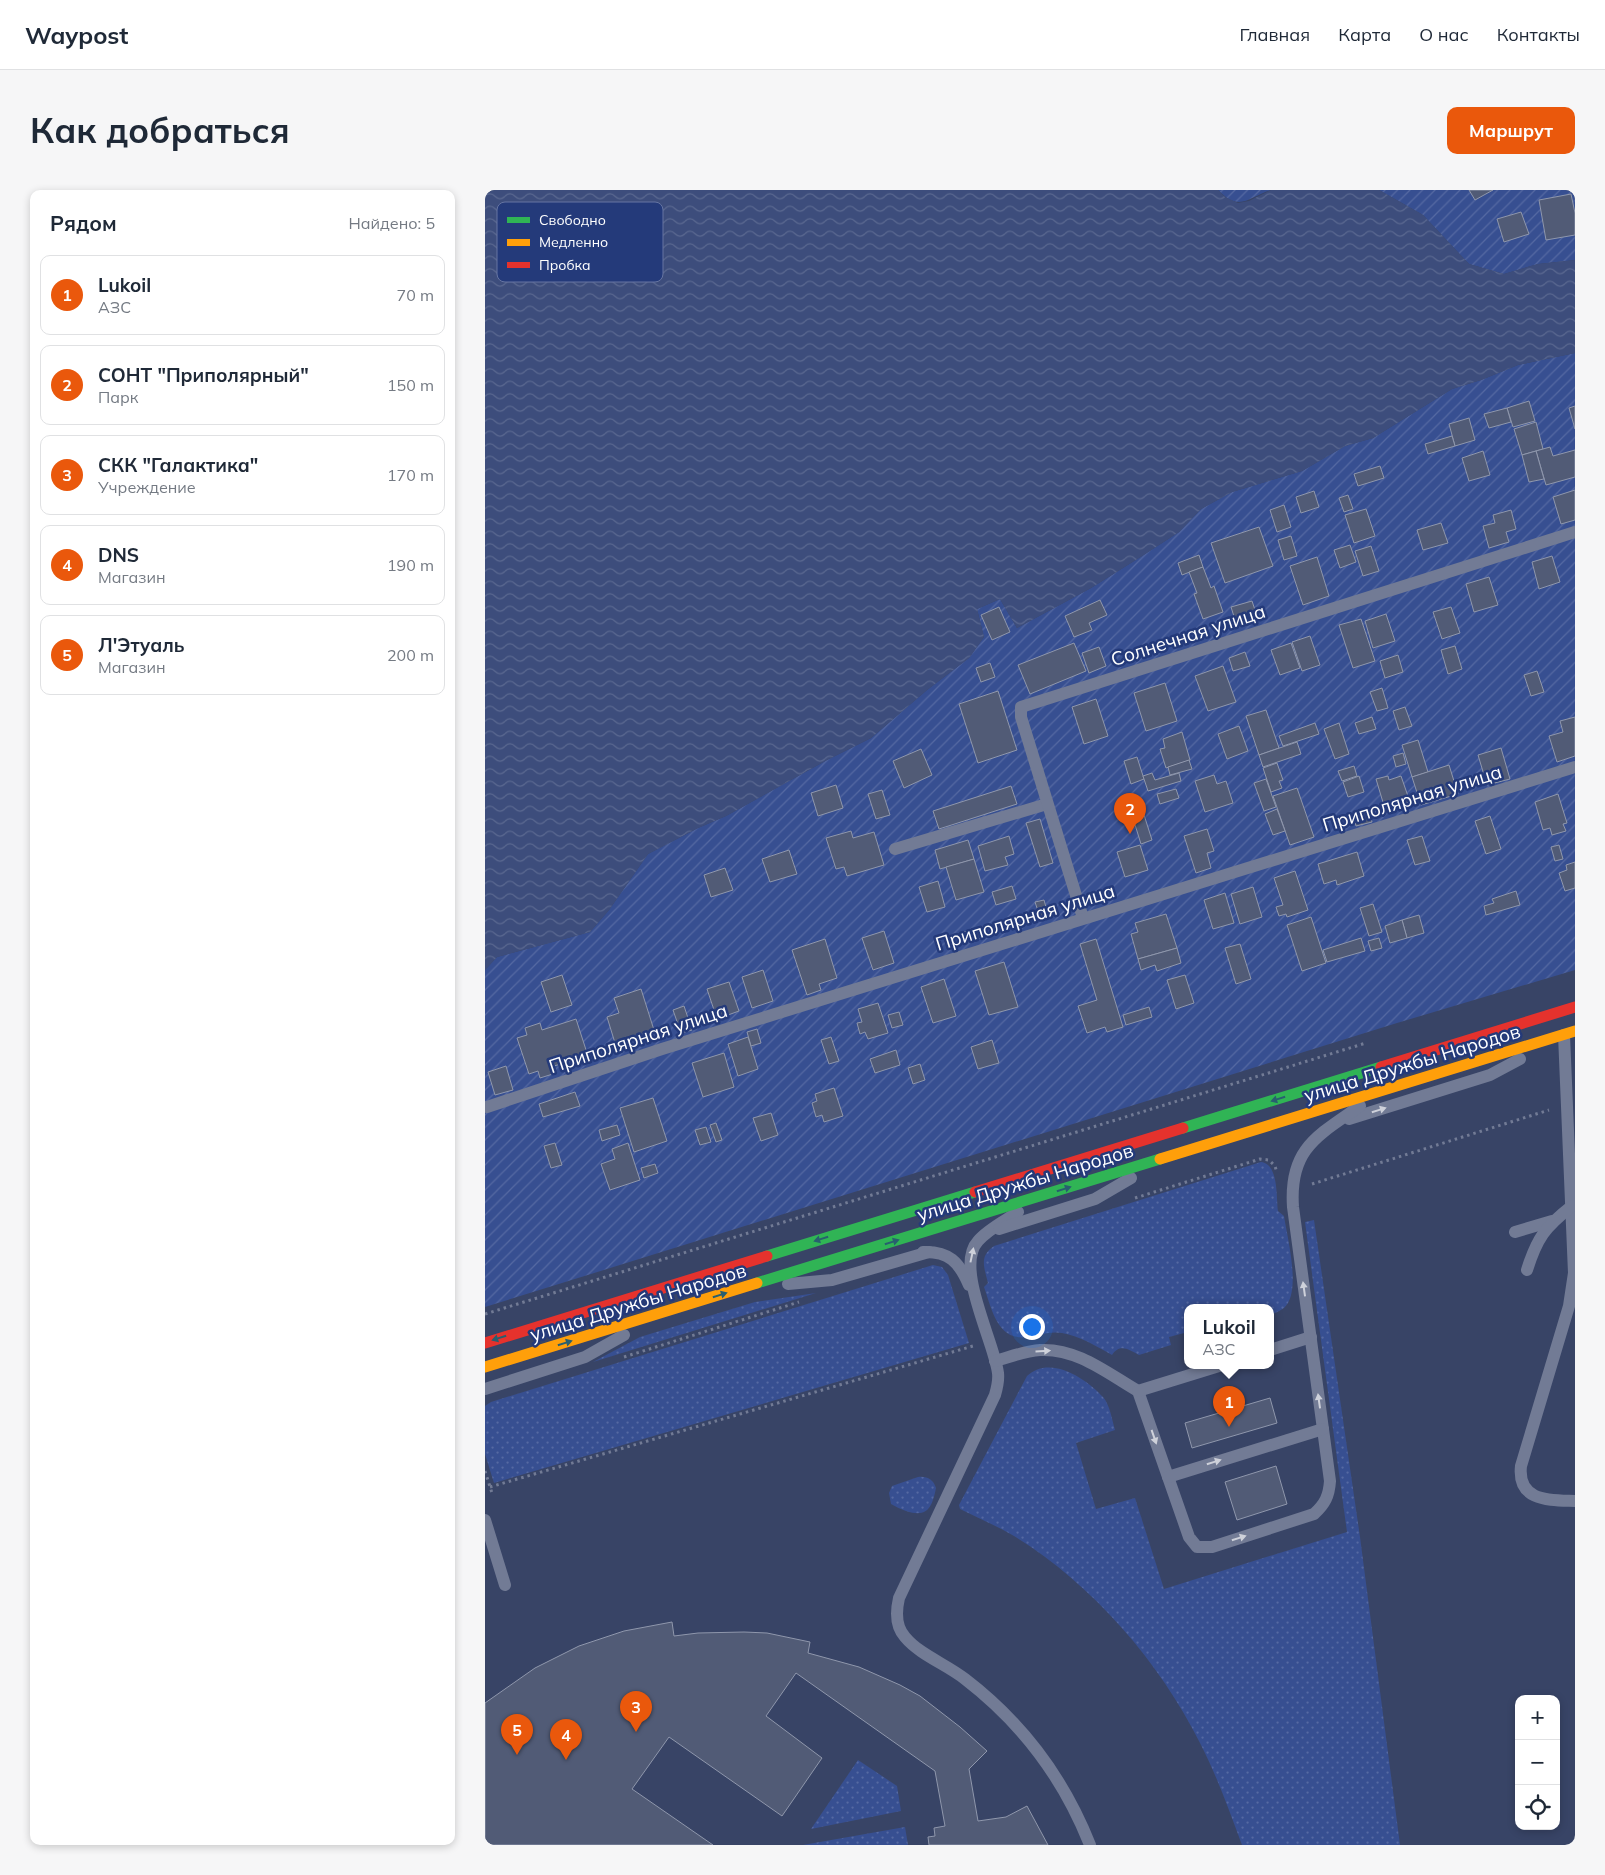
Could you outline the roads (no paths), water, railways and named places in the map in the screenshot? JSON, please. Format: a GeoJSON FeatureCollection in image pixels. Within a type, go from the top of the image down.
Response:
{"type":"FeatureCollection","features":[{"type":"Feature","properties":{"kind":"main road","name":"улица Дружбы Народов"},"geometry":{"type":"LineString","coordinates":[[485,1343],[1575,1007]]}},
{"type":"Feature","properties":{"kind":"main road","name":"улица Дружбы Народов"},"geometry":{"type":"LineString","coordinates":[[485,1367],[1570,1033]]}},
{"type":"Feature","properties":{"kind":"lane","name":"Солнечная улица"},"geometry":{"type":"LineString","coordinates":[[1083,918],[1021,717],[1021,707],[1575,532]]}},
{"type":"Feature","properties":{"kind":"lane","name":"Приполярная улица"},"geometry":{"type":"LineString","coordinates":[[487,1107],[662,1049],[1575,767]]}},
{"type":"Feature","properties":{"kind":"lane"},"geometry":{"type":"LineString","coordinates":[[895,849],[1047,804]]}},
{"type":"Feature","properties":{"kind":"lane"},"geometry":{"type":"LineString","coordinates":[[1333,1125],[1491,1075],[1570,1033],[1568,1105],[1574,1273],[1569,1306],[1521,1466],[1520,1475],[1523,1485],[1531,1494],[1542,1500],[1575,1502]]}},
{"type":"Feature","properties":{"kind":"lane"},"geometry":{"type":"LineString","coordinates":[[995,1361],[1031,1352],[1058,1350],[1077,1355],[1138,1391],[1189,1537],[1197,1547],[1212,1547],[1314,1514],[1323,1506],[1329,1494],[1330,1482],[1293,1207],[1293,1182],[1296,1167],[1303,1153],[1313,1141],[1383,1090]]}},
{"type":"Feature","properties":{"kind":"lane"},"geometry":{"type":"LineString","coordinates":[[983,1236],[990,1232],[1095,1199],[1163,1158]]}},
{"type":"Feature","properties":{"kind":"lane"},"geometry":{"type":"LineString","coordinates":[[1041,1196],[983,1236],[974,1246],[970,1261],[971,1278],[995,1361],[998,1378],[995,1396],[899,1598],[897,1621],[903,1636],[913,1645],[964,1678],[1015,1724],[1045,1761],[1061,1786],[1074,1808],[1090,1845]]}},
{"type":"Feature","properties":{"kind":"lane"},"geometry":{"type":"LineString","coordinates":[[1527,1270],[1541,1236],[1552,1221],[1571,1206]]}},
{"type":"Feature","properties":{"kind":"lane"},"geometry":{"type":"LineString","coordinates":[[1515,1232],[1552,1221]]}},
{"type":"Feature","properties":{"kind":"lane"},"geometry":{"type":"LineString","coordinates":[[843,1257],[934,1251],[942,1254],[957,1264],[967,1280],[979,1310]]}},
{"type":"Feature","properties":{"kind":"lane"},"geometry":{"type":"LineString","coordinates":[[738,1289],[832,1280],[929,1252]]}},
{"type":"Feature","properties":{"kind":"lane"},"geometry":{"type":"LineString","coordinates":[[485,1388],[585,1357],[665,1312]]}},
{"type":"Feature","properties":{"kind":"lane"},"geometry":{"type":"LineString","coordinates":[[1274,1349],[1311,1337]]}},
{"type":"Feature","properties":{"kind":"lane"},"geometry":{"type":"LineString","coordinates":[[485,1388],[547,1348]]}},
{"type":"Feature","properties":{"kind":"lane"},"geometry":{"type":"LineString","coordinates":[[1138,1391],[1209,1369]]}},
{"type":"Feature","properties":{"kind":"lane"},"geometry":{"type":"LineString","coordinates":[[1167,1477],[1323,1429]]}},
{"type":"Feature","properties":{"kind":"lane"},"geometry":{"type":"LineString","coordinates":[[485,1520],[505,1585]]}},
{"type":"Feature","properties":{"kind":"water"},"geometry":{"type":"Polygon","coordinates":[[[485,190],[1218,190],[1225,197],[1238,203],[1249,201],[1271,190],[1379,190],[1423,215],[1469,264],[1504,274],[1538,264],[1575,260],[1575,353],[1518,365],[1452,389],[1373,438],[1345,446],[1302,471],[1232,492],[1201,509],[1179,532],[1142,556],[1091,588],[1017,628],[1000,599],[977,609],[984,637],[969,658],[927,690],[871,738],[726,816],[648,854],[609,910],[590,932],[497,957],[485,970],[485,190]]]}},
{"type":"Feature","properties":{"kind":"place","name":"СОНТ \"Приполярный\""},"geometry":{"type":"Point","coordinates":[1130,834]}},
{"type":"Feature","properties":{"kind":"place","name":"Lukoil"},"geometry":{"type":"Point","coordinates":[1229,1427]}},
{"type":"Feature","properties":{"kind":"place","name":"СКК \"Галактика\""},"geometry":{"type":"Point","coordinates":[636,1732]}},
{"type":"Feature","properties":{"kind":"place","name":"Л'Этуаль"},"geometry":{"type":"Point","coordinates":[517,1755]}},
{"type":"Feature","properties":{"kind":"place","name":"DNS"},"geometry":{"type":"Point","coordinates":[566,1760]}}]}
